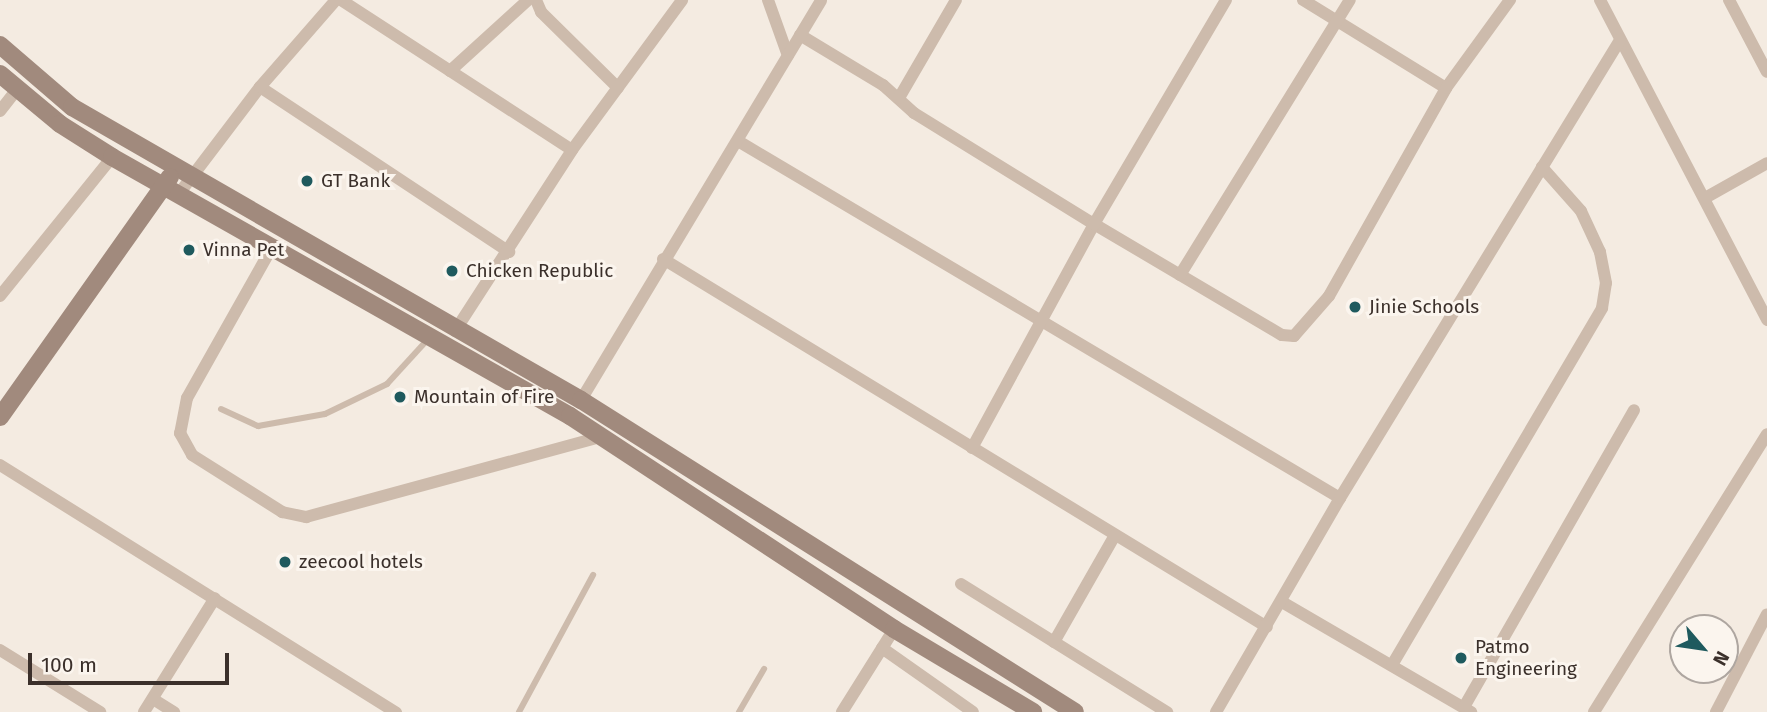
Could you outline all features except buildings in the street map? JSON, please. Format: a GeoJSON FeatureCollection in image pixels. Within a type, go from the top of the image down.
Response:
{"type":"FeatureCollection","features":[{"type":"Feature","properties":{"kind":"street"},"geometry":{"type":"LineString","coordinates":[[0,417],[183,173],[338,0],[572,150]]}},
{"type":"Feature","properties":{"kind":"street"},"geometry":{"type":"LineString","coordinates":[[450,71],[528,0]]}},
{"type":"Feature","properties":{"kind":"street"},"geometry":{"type":"LineString","coordinates":[[536,0],[541,12],[618,88]]}},
{"type":"Feature","properties":{"kind":"street"},"geometry":{"type":"LineString","coordinates":[[768,0],[788,56]]}},
{"type":"Feature","properties":{"kind":"street"},"geometry":{"type":"LineString","coordinates":[[581,400],[663,259],[738,141],[821,0]]}},
{"type":"Feature","properties":{"kind":"street"},"geometry":{"type":"LineString","coordinates":[[899,98],[956,0]]}},
{"type":"Feature","properties":{"kind":"street"},"geometry":{"type":"LineString","coordinates":[[972,448],[1039,321],[1226,0]]}},
{"type":"Feature","properties":{"kind":"street"},"geometry":{"type":"LineString","coordinates":[[1303,0],[1446,88]]}},
{"type":"Feature","properties":{"kind":"street"},"geometry":{"type":"LineString","coordinates":[[1180,275],[1350,0]]}},
{"type":"Feature","properties":{"kind":"street"},"geometry":{"type":"LineString","coordinates":[[800,35],[899,98],[914,113],[1094,224],[1282,335],[1294,336],[1329,296],[1446,88],[1510,0]]}},
{"type":"Feature","properties":{"kind":"street"},"geometry":{"type":"LineString","coordinates":[[1600,0],[1767,320]]}},
{"type":"Feature","properties":{"kind":"street"},"geometry":{"type":"LineString","coordinates":[[1729,0],[1767,72]]}},
{"type":"Feature","properties":{"kind":"street"},"geometry":{"type":"LineString","coordinates":[[455,331],[509,253],[572,150],[676,3]]}},
{"type":"Feature","properties":{"kind":"street"},"geometry":{"type":"LineString","coordinates":[[1216,712],[1340,498],[1620,40]]}},
{"type":"Feature","properties":{"kind":"street"},"geometry":{"type":"LineString","coordinates":[[0,45],[72,107],[455,331],[581,400],[1075,712]]}},
{"type":"Feature","properties":{"kind":"street"},"geometry":{"type":"LineString","coordinates":[[0,74],[112,157],[570,416],[597,438],[894,629],[1033,712]]}},
{"type":"Feature","properties":{"kind":"street"},"geometry":{"type":"LineString","coordinates":[[260,87],[509,253]]}},
{"type":"Feature","properties":{"kind":"street"},"geometry":{"type":"LineString","coordinates":[[0,111],[17,89]]}},
{"type":"Feature","properties":{"kind":"street"},"geometry":{"type":"LineString","coordinates":[[738,141],[1340,498]]}},
{"type":"Feature","properties":{"kind":"street"},"geometry":{"type":"LineString","coordinates":[[0,296],[112,157]]}},
{"type":"Feature","properties":{"kind":"street"},"geometry":{"type":"LineString","coordinates":[[1704,198],[1767,163]]}},
{"type":"Feature","properties":{"kind":"street"},"geometry":{"type":"LineString","coordinates":[[1392,665],[1602,308],[1606,283],[1600,252],[1581,211],[1542,167]]}},
{"type":"Feature","properties":{"kind":"street"},"geometry":{"type":"LineString","coordinates":[[271,249],[187,398],[180,433],[192,455],[282,512],[306,517],[597,438]]}},
{"type":"Feature","properties":{"kind":"street"},"geometry":{"type":"LineString","coordinates":[[663,259],[1266,627]]}},
{"type":"Feature","properties":{"kind":"street"},"geometry":{"type":"LineString","coordinates":[[1282,602],[1467,710],[1634,411]]}},
{"type":"Feature","properties":{"kind":"street"},"geometry":{"type":"LineString","coordinates":[[1594,712],[1767,434]]}},
{"type":"Feature","properties":{"kind":"street"},"geometry":{"type":"LineString","coordinates":[[0,465],[396,712]]}},
{"type":"Feature","properties":{"kind":"street"},"geometry":{"type":"LineString","coordinates":[[1054,642],[1115,535]]}},
{"type":"Feature","properties":{"kind":"street"},"geometry":{"type":"LineString","coordinates":[[795,565],[806,544]]}},
{"type":"Feature","properties":{"kind":"street"},"geometry":{"type":"LineString","coordinates":[[961,584],[1167,712]]}},
{"type":"Feature","properties":{"kind":"street"},"geometry":{"type":"LineString","coordinates":[[144,712],[215,598]]}},
{"type":"Feature","properties":{"kind":"street"},"geometry":{"type":"LineString","coordinates":[[1716,712],[1767,614]]}},
{"type":"Feature","properties":{"kind":"street"},"geometry":{"type":"LineString","coordinates":[[842,712],[894,629]]}},
{"type":"Feature","properties":{"kind":"street"},"geometry":{"type":"LineString","coordinates":[[883,648],[973,712]]}},
{"type":"Feature","properties":{"kind":"street"},"geometry":{"type":"LineString","coordinates":[[0,650],[100,712]]}},
{"type":"Feature","properties":{"kind":"street"},"geometry":{"type":"LineString","coordinates":[[153,699],[174,712]]}},
{"type":"Feature","properties":{"kind":"lane"},"geometry":{"type":"LineString","coordinates":[[221,409],[258,426],[325,414],[387,384],[430,336]]}},
{"type":"Feature","properties":{"kind":"lane"},"geometry":{"type":"LineString","coordinates":[[519,712],[593,575]]}},
{"type":"Feature","properties":{"kind":"lane"},"geometry":{"type":"LineString","coordinates":[[739,712],[764,669]]}},
{"type":"Feature","properties":{"kind":"place","name":"GT Bank"},"geometry":{"type":"Point","coordinates":[307,181]}},
{"type":"Feature","properties":{"kind":"place","name":"Vinna Pet"},"geometry":{"type":"Point","coordinates":[189,250]}},
{"type":"Feature","properties":{"kind":"place","name":"Chicken Republic"},"geometry":{"type":"Point","coordinates":[452,271]}},
{"type":"Feature","properties":{"kind":"place","name":"Jinie Schools"},"geometry":{"type":"Point","coordinates":[1355,307]}},
{"type":"Feature","properties":{"kind":"place","name":"Mountain of Fire"},"geometry":{"type":"Point","coordinates":[400,397]}},
{"type":"Feature","properties":{"kind":"place","name":"zeecool hotels"},"geometry":{"type":"Point","coordinates":[285,562]}},
{"type":"Feature","properties":{"kind":"place","name":"Patmo Engineering"},"geometry":{"type":"Point","coordinates":[1461,658]}}]}
